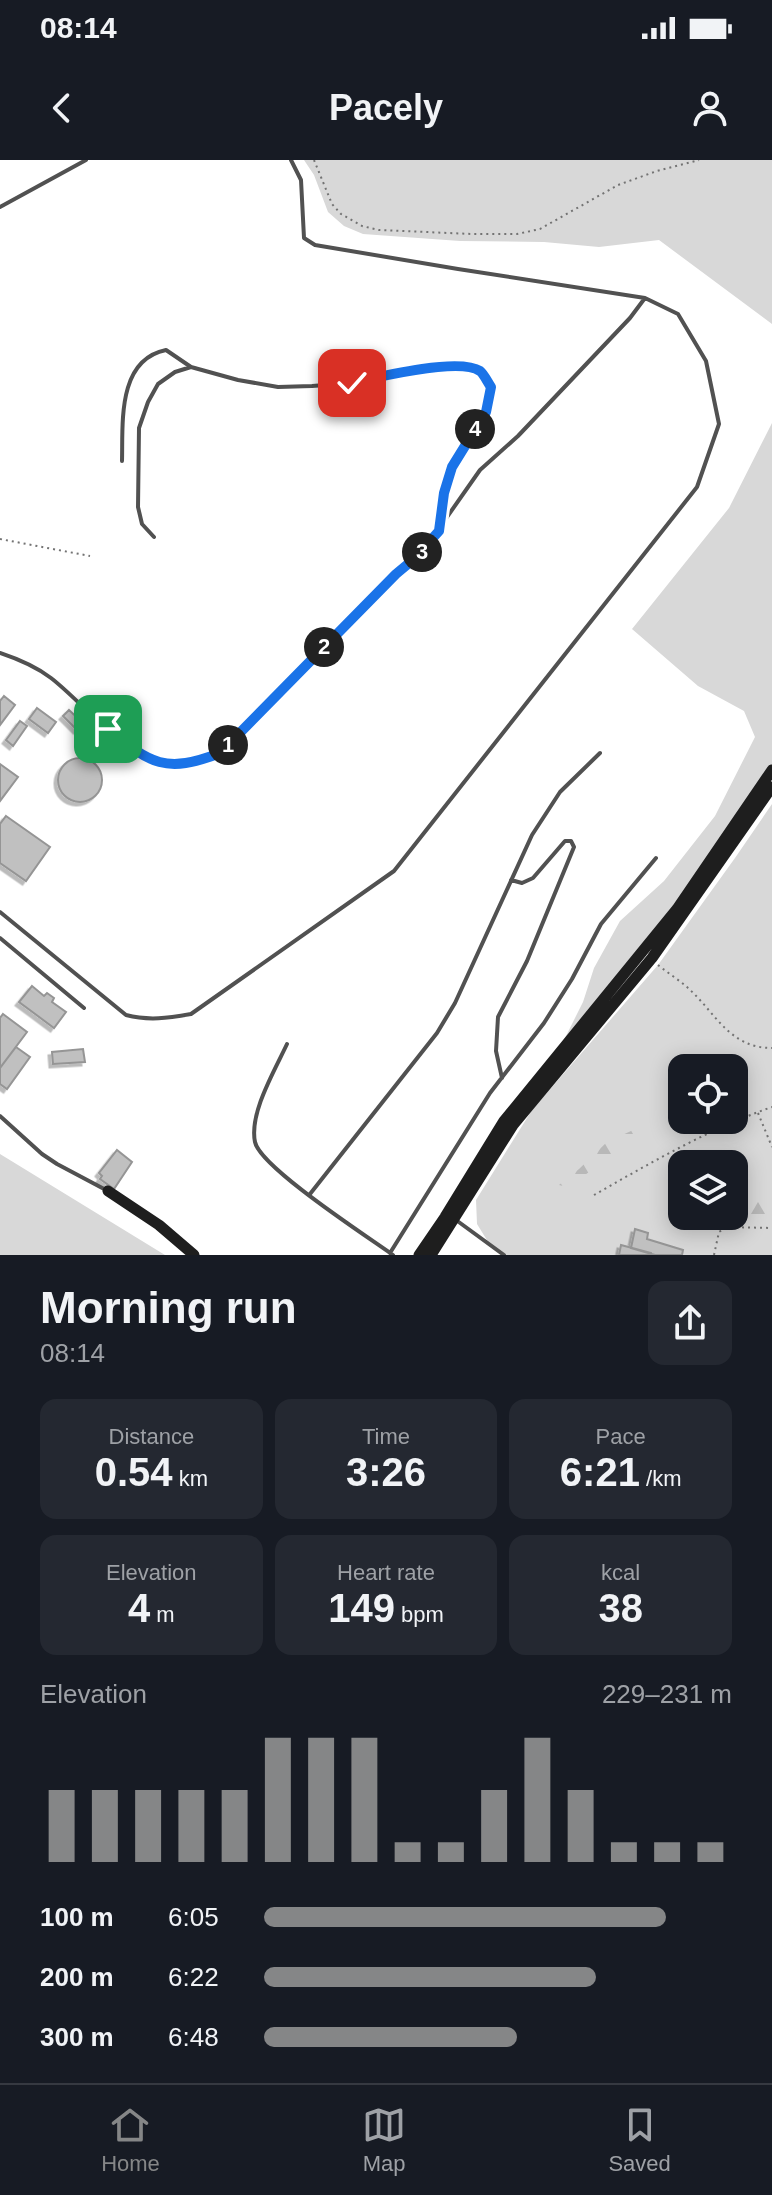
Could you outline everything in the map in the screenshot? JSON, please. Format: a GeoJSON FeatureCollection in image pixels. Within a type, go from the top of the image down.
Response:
{"type":"FeatureCollection","features":[{"type":"Feature","properties":{"kind":"main road"},"geometry":{"type":"LineString","coordinates":[[419,1255],[504,1121],[677,909],[772,770]]}},
{"type":"Feature","properties":{"kind":"main road"},"geometry":{"type":"LineString","coordinates":[[431,1255],[513,1125],[651,960],[772,787]]}},
{"type":"Feature","properties":{"kind":"main road"},"geometry":{"type":"LineString","coordinates":[[108,1191],[159,1225],[194,1255]]}},
{"type":"Feature","properties":{"kind":"lane"},"geometry":{"type":"LineString","coordinates":[[0,207],[86,160]]}},
{"type":"Feature","properties":{"kind":"lane"},"geometry":{"type":"LineString","coordinates":[[0,912],[126,1015],[161,1019],[191,1014],[394,871],[697,487],[719,424],[706,361],[678,314],[645,298],[315,245],[304,238],[301,180],[291,160]]}},
{"type":"Feature","properties":{"kind":"lane"},"geometry":{"type":"LineString","coordinates":[[0,653],[50,677],[134,751],[154,762],[173,765],[196,762],[220,753],[414,559],[439,531],[480,470],[518,436],[630,318],[645,298]]}},
{"type":"Feature","properties":{"kind":"lane"},"geometry":{"type":"LineString","coordinates":[[122,461],[127,386],[140,365],[154,353],[166,350],[191,367],[278,387],[352,383],[460,366],[480,371],[491,387],[486,412],[452,467],[444,493],[439,531]]}},
{"type":"Feature","properties":{"kind":"lane"},"geometry":{"type":"LineString","coordinates":[[154,537],[142,524],[138,507],[139,428],[158,384],[175,372],[191,367]]}},
{"type":"Feature","properties":{"kind":"lane"},"geometry":{"type":"LineString","coordinates":[[310,1194],[437,1033],[455,1003],[532,835],[560,792],[600,753]]}},
{"type":"Feature","properties":{"kind":"lane"},"geometry":{"type":"LineString","coordinates":[[502,1078],[496,1051],[498,1017],[550,907],[574,847],[571,841],[565,841],[533,878],[522,883],[511,880]]}},
{"type":"Feature","properties":{"kind":"lane"},"geometry":{"type":"LineString","coordinates":[[287,1044],[260,1104],[255,1142],[260,1152],[310,1194],[392,1254],[490,1093],[544,1023],[572,979],[601,924],[656,858]]}},
{"type":"Feature","properties":{"kind":"lane"},"geometry":{"type":"LineString","coordinates":[[0,938],[84,1008]]}},
{"type":"Feature","properties":{"kind":"lane"},"geometry":{"type":"LineString","coordinates":[[0,1116],[42,1154],[108,1191]]}},
{"type":"Feature","properties":{"kind":"lane"},"geometry":{"type":"LineString","coordinates":[[454,1219],[504,1255]]}},
{"type":"Feature","properties":{"kind":"path"},"geometry":{"type":"LineString","coordinates":[[314,160],[332,204],[341,214],[362,226],[379,230],[517,234],[540,229],[618,185],[699,160]]}},
{"type":"Feature","properties":{"kind":"path"},"geometry":{"type":"LineString","coordinates":[[0,539],[90,556]]}},
{"type":"Feature","properties":{"kind":"path"},"geometry":{"type":"LineString","coordinates":[[651,960],[688,988],[738,1039],[756,1048],[772,1048]]}},
{"type":"Feature","properties":{"kind":"path"},"geometry":{"type":"LineString","coordinates":[[594,1195],[653,1161],[772,1107]]}},
{"type":"Feature","properties":{"kind":"path"},"geometry":{"type":"LineString","coordinates":[[758,1112],[772,1147]]}},
{"type":"Feature","properties":{"kind":"path"},"geometry":{"type":"LineString","coordinates":[[714,1255],[719,1232],[727,1227],[772,1228]]}},
{"type":"Feature","properties":{"kind":"green space"},"geometry":{"type":"Polygon","coordinates":[[[304,160],[772,160],[772,324],[659,240],[599,247],[363,234],[344,226],[328,212],[314,175],[304,160]]]}},
{"type":"Feature","properties":{"kind":"green space"},"geometry":{"type":"Polygon","coordinates":[[[772,423],[772,768],[677,909],[563,1042],[583,1002],[594,968],[620,921],[664,881],[715,816],[755,737],[744,711],[698,686],[632,629],[729,508],[772,423]]]}},
{"type":"Feature","properties":{"kind":"green space"},"geometry":{"type":"Polygon","coordinates":[[[772,804],[772,1255],[504,1255],[490,1245],[477,1224],[476,1200],[532,1110],[658,965],[772,804]]]}},
{"type":"Feature","properties":{"kind":"green space"},"geometry":{"type":"Polygon","coordinates":[[[668,1107],[668,1118],[567,1187],[559,1185],[607,1142],[668,1107]]]}},
{"type":"Feature","properties":{"kind":"green space"},"geometry":{"type":"Polygon","coordinates":[[[0,1154],[165,1255],[0,1255],[0,1154]]]}},
{"type":"Feature","properties":{"kind":"green space"},"geometry":{"type":"Polygon","coordinates":[[[772,1191],[772,1228],[748,1227],[750,1201],[772,1191]]]}},
{"type":"Feature","properties":{"kind":"building"},"geometry":{"type":"Polygon","coordinates":[[[4,696],[15,705],[0,725],[0,701],[4,696]]]}},
{"type":"Feature","properties":{"kind":"building"},"geometry":{"type":"Polygon","coordinates":[[[37,708],[56,722],[48,733],[29,719],[37,708]]]}},
{"type":"Feature","properties":{"kind":"building"},"geometry":{"type":"Polygon","coordinates":[[[69,710],[83,723],[77,730],[63,716],[69,710]]]}},
{"type":"Feature","properties":{"kind":"building"},"geometry":{"type":"Polygon","coordinates":[[[20,721],[27,726],[13,746],[6,740],[20,721]]]}},
{"type":"Feature","properties":{"kind":"building"},"geometry":{"type":"Polygon","coordinates":[[[80,758],[96,764],[102,780],[96,796],[80,802],[64,796],[58,780],[64,764],[80,758]]]}},
{"type":"Feature","properties":{"kind":"building"},"geometry":{"type":"Polygon","coordinates":[[[0,764],[18,777],[0,801],[0,764]]]}},
{"type":"Feature","properties":{"kind":"building"},"geometry":{"type":"Polygon","coordinates":[[[6,816],[50,847],[26,881],[0,863],[0,824],[6,816]]]}},
{"type":"Feature","properties":{"kind":"building"},"geometry":{"type":"Polygon","coordinates":[[[32,986],[44,996],[47,993],[54,998],[52,1002],[66,1012],[54,1028],[19,1002],[32,986]]]}},
{"type":"Feature","properties":{"kind":"building"},"geometry":{"type":"Polygon","coordinates":[[[3,1014],[27,1032],[0,1068],[0,1018],[3,1014]]]}},
{"type":"Feature","properties":{"kind":"building"},"geometry":{"type":"Polygon","coordinates":[[[16,1047],[30,1057],[7,1089],[0,1084],[0,1068],[16,1047]]]}},
{"type":"Feature","properties":{"kind":"building"},"geometry":{"type":"Polygon","coordinates":[[[83,1049],[85,1062],[53,1064],[52,1052],[83,1049]]]}},
{"type":"Feature","properties":{"kind":"building"},"geometry":{"type":"Polygon","coordinates":[[[117,1150],[132,1162],[114,1189],[100,1179],[102,1176],[99,1173],[117,1150]]]}},
{"type":"Feature","properties":{"kind":"building"},"geometry":{"type":"Polygon","coordinates":[[[635,1229],[648,1233],[647,1239],[683,1250],[682,1255],[655,1255],[631,1248],[635,1229]]]}},
{"type":"Feature","properties":{"kind":"building"},"geometry":{"type":"Polygon","coordinates":[[[621,1245],[651,1253],[651,1255],[619,1255],[621,1245]]]}},
{"type":"Feature","properties":{"kind":"route"},"geometry":{"type":"LineString","coordinates":[[108,729],[134,751],[154,762],[173,765],[196,762],[220,753],[439,531],[444,493],[452,467],[486,412],[491,387],[480,371],[460,366],[419,370],[352,383]]}}]}
